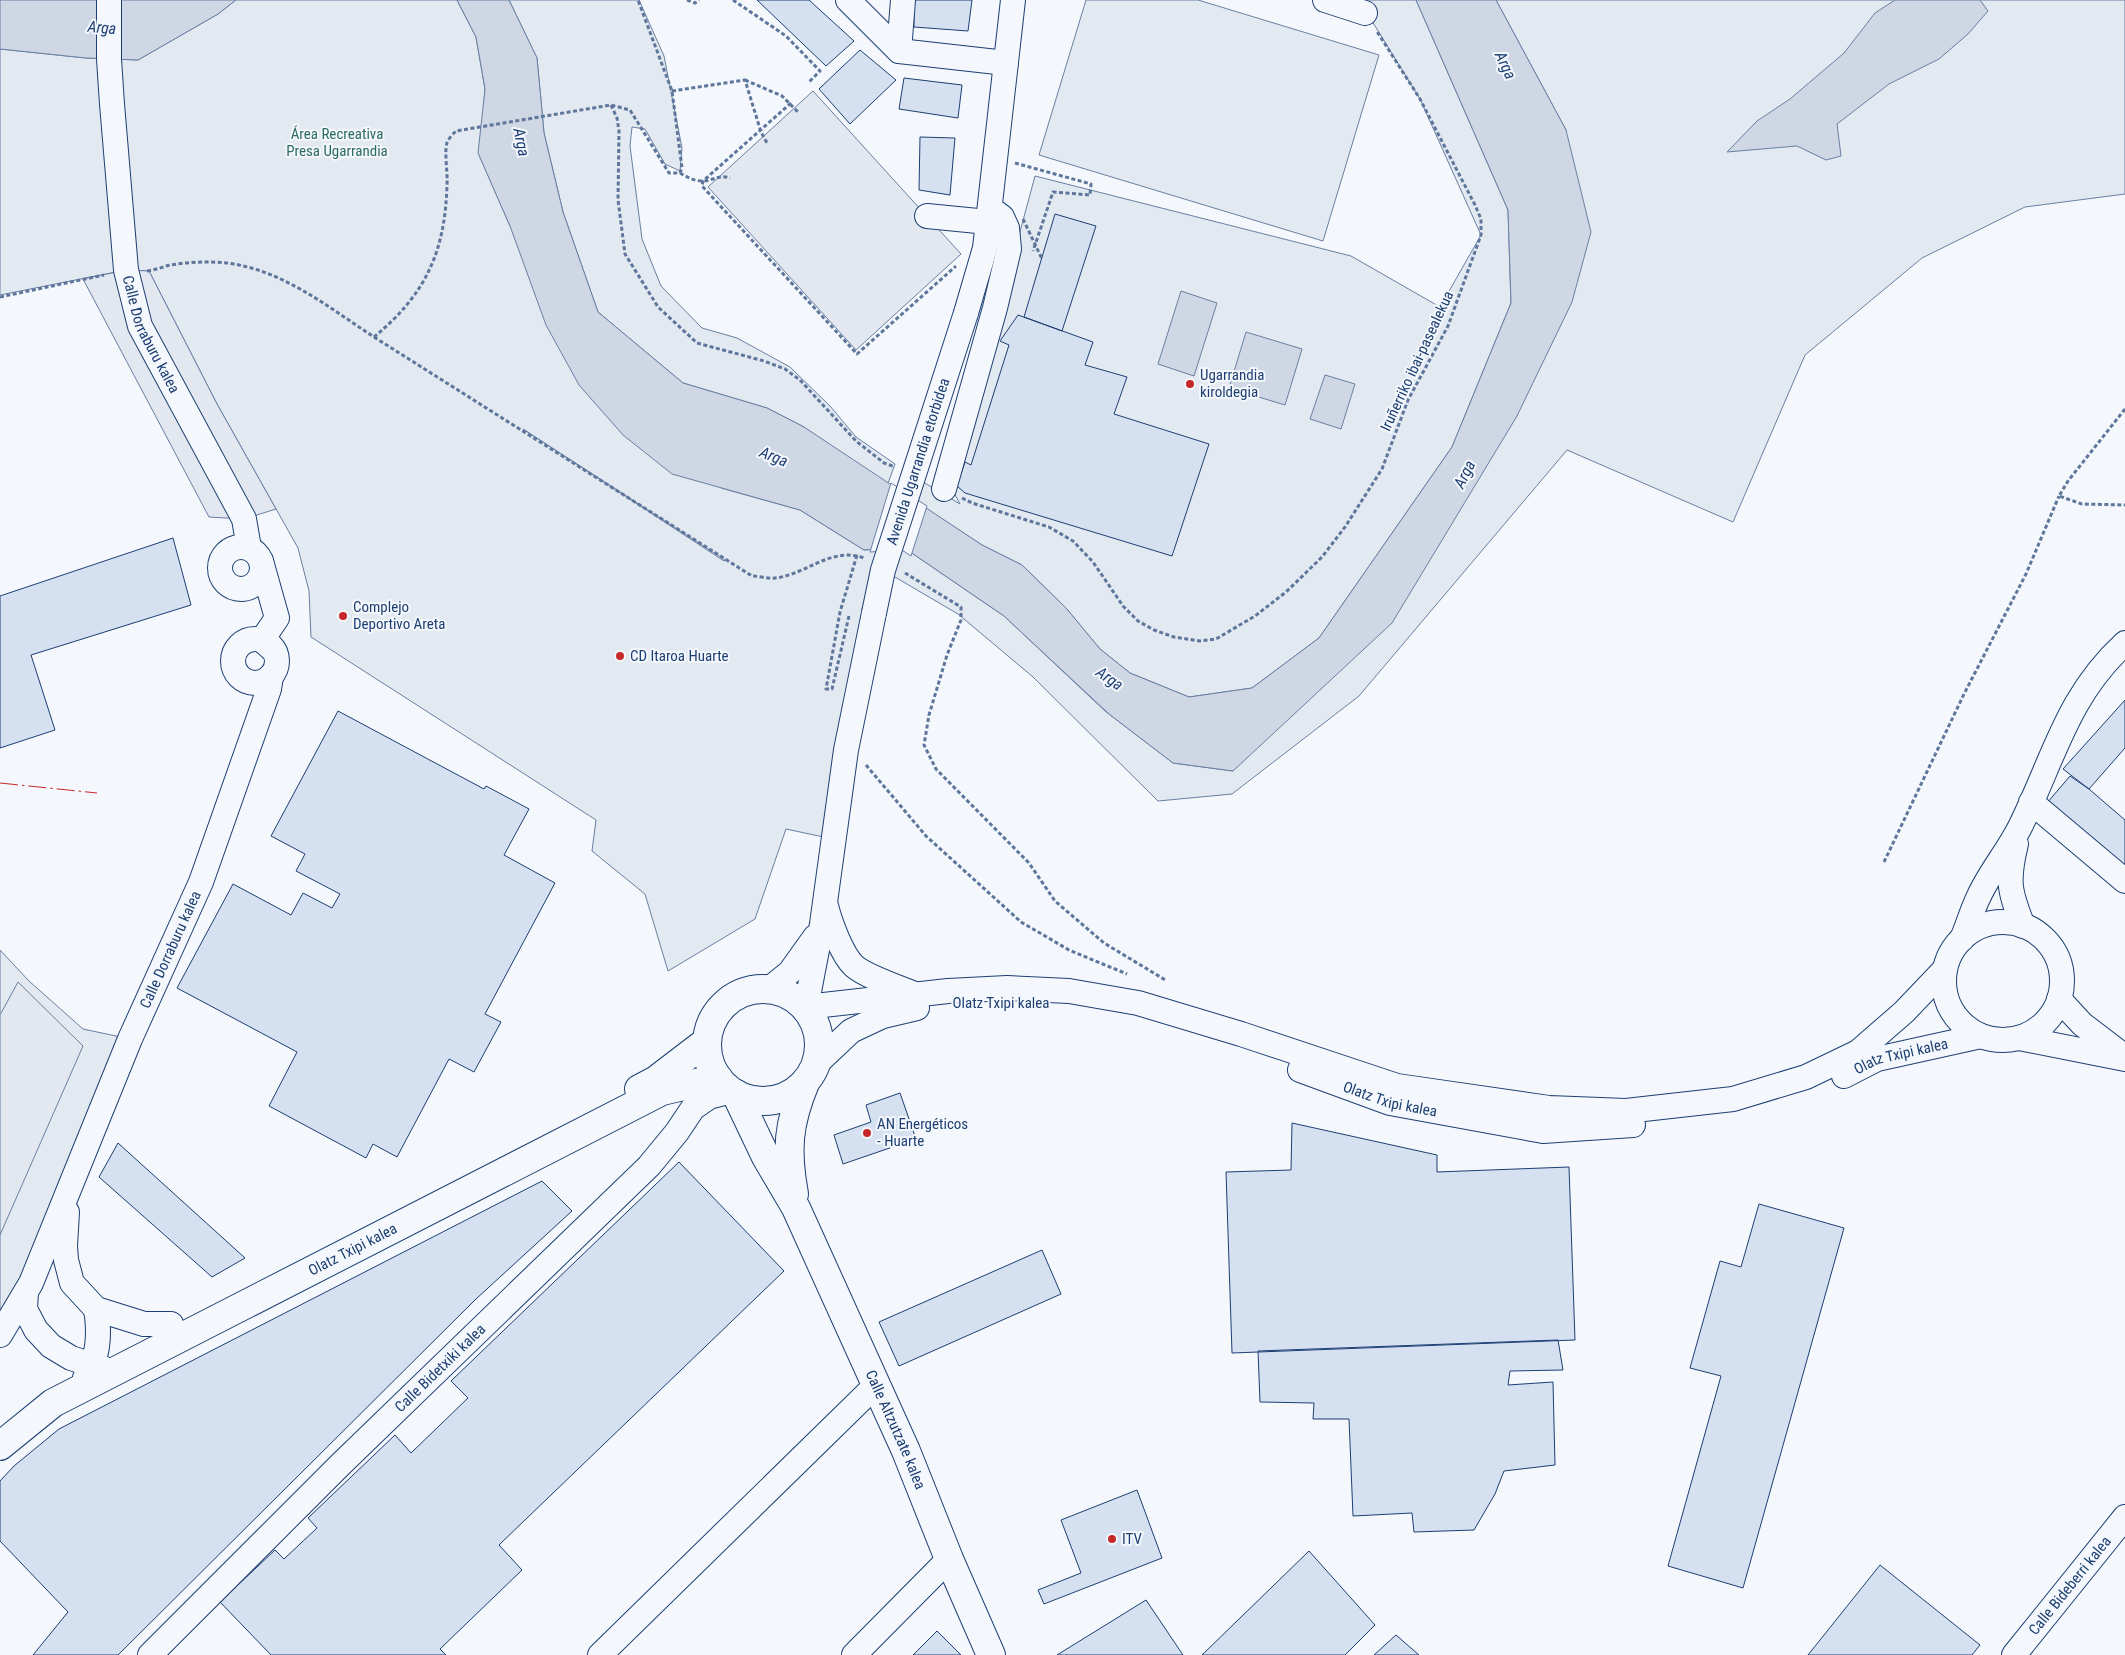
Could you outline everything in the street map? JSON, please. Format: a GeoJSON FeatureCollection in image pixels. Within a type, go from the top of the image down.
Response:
{"type":"FeatureCollection","features":[{"type":"Feature","properties":{"kind":"main road"},"geometry":{"type":"LineString","coordinates":[[755,989],[774,989],[792,996],[806,1007],[814,1020],[819,1034],[820,1049],[791,1121],[789,1139],[790,1171],[796,1208],[728,1088],[709,1060],[707,1042],[711,1023],[722,1007],[737,995],[755,989]]}},
{"type":"Feature","properties":{"kind":"main road","name":"Olatz Txipi kalea"},"geometry":{"type":"LineString","coordinates":[[0,1446],[54,1403],[74,1393],[104,1369],[171,1324],[656,1080],[707,1042]]}},
{"type":"Feature","properties":{"kind":"main road"},"geometry":{"type":"LineString","coordinates":[[728,1088],[756,1101],[769,1101],[784,1097],[798,1089],[810,1073]]}},
{"type":"Feature","properties":{"kind":"main road","name":"Olatz Txipi kalea"},"geometry":{"type":"LineString","coordinates":[[0,1428],[104,1369],[662,1091],[728,1088]]}},
{"type":"Feature","properties":{"kind":"main road","name":"Calle Altzutzate kalea"},"geometry":{"type":"LineString","coordinates":[[796,1208],[906,1450],[949,1559],[991,1655]]}},
{"type":"Feature","properties":{"kind":"street","name":"Calle Dorraburu kalea"},"geometry":{"type":"LineString","coordinates":[[109,0],[109,59],[126,270],[140,326],[244,519],[276,618],[269,646]]}},
{"type":"Feature","properties":{"kind":"street"},"geometry":{"type":"LineString","coordinates":[[848,0],[899,51],[1006,63]]}},
{"type":"Feature","properties":{"kind":"street"},"geometry":{"type":"LineString","coordinates":[[872,23],[874,0]]}},
{"type":"Feature","properties":{"kind":"street"},"geometry":{"type":"LineString","coordinates":[[899,51],[903,0]]}},
{"type":"Feature","properties":{"kind":"street","name":"Avenida Ugarrandia etorbidea"},"geometry":{"type":"LineString","coordinates":[[806,1007],[823,913],[846,750],[883,570],[986,248],[1013,0]]}},
{"type":"Feature","properties":{"kind":"street"},"geometry":{"type":"LineString","coordinates":[[1325,0],[1365,13]]}},
{"type":"Feature","properties":{"kind":"street"},"geometry":{"type":"LineString","coordinates":[[926,216],[989,215],[1002,217],[1007,228],[1009,249],[995,308],[944,489]]}},
{"type":"Feature","properties":{"kind":"street"},"geometry":{"type":"LineString","coordinates":[[248,640],[269,646],[277,665],[261,679],[239,676],[235,670],[234,656],[241,644],[248,640]]}},
{"type":"Feature","properties":{"kind":"street"},"geometry":{"type":"LineString","coordinates":[[1962,939],[1979,896],[2019,828],[2072,709],[2083,690],[2108,658],[2125,643]]}},
{"type":"Feature","properties":{"kind":"street","name":"Calle Dorraburu kalea"},"geometry":{"type":"LineString","coordinates":[[0,1334],[28,1288],[133,1030],[201,882],[261,710],[260,694],[256,687],[261,679]]}},
{"type":"Feature","properties":{"kind":"street"},"geometry":{"type":"LineString","coordinates":[[2031,802],[2125,881]]}},
{"type":"Feature","properties":{"kind":"street"},"geometry":{"type":"LineString","coordinates":[[2019,828],[2010,871],[2010,885],[2012,897],[2023,926]]}},
{"type":"Feature","properties":{"kind":"street"},"geometry":{"type":"LineString","coordinates":[[823,913],[854,966],[886,983],[917,995]]}},
{"type":"Feature","properties":{"kind":"street","name":"Avenida Ugarrandia etorbidea"},"geometry":{"type":"LineString","coordinates":[[769,989],[790,972],[808,948],[823,913]]}},
{"type":"Feature","properties":{"kind":"street"},"geometry":{"type":"LineString","coordinates":[[2019,1038],[2044,1024],[2053,1012],[2059,999],[2062,981],[2059,963],[2051,948],[2039,934],[2023,926],[2007,922],[1975,929],[1962,939],[1951,952],[1946,968],[1944,985],[1947,1001],[1955,1016],[1966,1028],[1981,1036],[1993,1039],[2019,1038],[2125,1058]]}},
{"type":"Feature","properties":{"kind":"street","name":"Olatz Txipi kalea"},"geometry":{"type":"LineString","coordinates":[[806,1007],[1006,988],[1069,991],[1138,1002],[1397,1086],[1549,1108],[1626,1111],[1733,1099],[1806,1077],[1858,1052],[1904,1012],[1946,968]]}},
{"type":"Feature","properties":{"kind":"street"},"geometry":{"type":"LineString","coordinates":[[2059,999],[2082,1024],[2125,1058]]}},
{"type":"Feature","properties":{"kind":"street","name":"Olatz Txipi kalea"},"geometry":{"type":"LineString","coordinates":[[810,1073],[851,1031],[883,1016],[935,1004],[974,1000],[1060,1003],[1144,1017],[1241,1049],[1390,1103],[1543,1130],[1645,1124],[1711,1116],[1816,1090],[1877,1059],[1981,1036]]}},
{"type":"Feature","properties":{"kind":"street","name":"Calle Bidetxiki kalea"},"geometry":{"type":"LineString","coordinates":[[150,1655],[341,1464],[649,1166],[677,1132],[693,1108],[709,1097],[728,1088]]}},
{"type":"Feature","properties":{"kind":"street","name":"Calle Dorraburu kalea"},"geometry":{"type":"LineString","coordinates":[[71,1183],[65,1239],[66,1260],[72,1283],[96,1309],[144,1324],[171,1324]]}},
{"type":"Feature","properties":{"kind":"street"},"geometry":{"type":"LineString","coordinates":[[28,1288],[41,1277],[56,1276],[72,1283]]}},
{"type":"Feature","properties":{"kind":"street","name":"Calle Dorraburu kalea"},"geometry":{"type":"LineString","coordinates":[[28,1288],[25,1309],[36,1330],[51,1346],[71,1358],[104,1369]]}},
{"type":"Feature","properties":{"kind":"street"},"geometry":{"type":"LineString","coordinates":[[96,1309],[104,1369]]}},
{"type":"Feature","properties":{"kind":"street"},"geometry":{"type":"LineString","coordinates":[[600,1655],[876,1385]]}},
{"type":"Feature","properties":{"kind":"street","name":"Calle Bideberri kalea"},"geometry":{"type":"LineString","coordinates":[[2014,1655],[2125,1517]]}},
{"type":"Feature","properties":{"kind":"street"},"geometry":{"type":"LineString","coordinates":[[854,1655],[949,1559]]}},
{"type":"Feature","properties":{"kind":"path"},"geometry":{"type":"LineString","coordinates":[[638,0],[672,92],[682,168],[680,173]]}},
{"type":"Feature","properties":{"kind":"path"},"geometry":{"type":"LineString","coordinates":[[687,0],[695,4],[699,0]]}},
{"type":"Feature","properties":{"kind":"path"},"geometry":{"type":"LineString","coordinates":[[733,0],[786,36],[820,71],[808,83]]}},
{"type":"Feature","properties":{"kind":"path","name":"Iruñerriko ibai-pasealekua"},"geometry":{"type":"LineString","coordinates":[[944,489],[972,503],[1048,527],[1073,541],[1093,562],[1123,606],[1138,621],[1174,638],[1200,642],[1216,639],[1254,616],[1286,592],[1322,557],[1345,527],[1382,469],[1408,400],[1448,326],[1481,235],[1481,219],[1475,205],[1420,99],[1365,13]]}},
{"type":"Feature","properties":{"kind":"path"},"geometry":{"type":"LineString","coordinates":[[672,92],[745,80],[766,87],[782,96],[798,112]]}},
{"type":"Feature","properties":{"kind":"path"},"geometry":{"type":"LineString","coordinates":[[745,80],[760,132],[767,143]]}},
{"type":"Feature","properties":{"kind":"path"},"geometry":{"type":"LineString","coordinates":[[791,103],[703,181],[702,186],[857,354],[957,265]]}},
{"type":"Feature","properties":{"kind":"path"},"geometry":{"type":"LineString","coordinates":[[612,105],[619,131],[618,200],[625,254],[658,306],[697,343],[764,361],[785,369],[800,380],[856,442],[884,463],[901,470]]}},
{"type":"Feature","properties":{"kind":"path"},"geometry":{"type":"LineString","coordinates":[[374,336],[394,320],[410,303],[422,286],[433,260],[442,231],[446,206],[447,143],[456,130],[612,105],[630,110],[669,173],[680,173],[691,179],[703,181],[722,175],[730,178]]}},
{"type":"Feature","properties":{"kind":"path"},"geometry":{"type":"LineString","coordinates":[[996,158],[1091,184],[1090,195],[1053,192],[1032,254]]}},
{"type":"Feature","properties":{"kind":"path"},"geometry":{"type":"LineString","coordinates":[[1023,219],[1042,259]]}},
{"type":"Feature","properties":{"kind":"path"},"geometry":{"type":"LineString","coordinates":[[0,297],[126,270],[149,271],[167,266],[227,263],[262,271],[297,287],[752,576],[776,578],[836,556],[857,555],[866,558]]}},
{"type":"Feature","properties":{"kind":"path"},"geometry":{"type":"LineString","coordinates":[[1884,862],[1964,694],[2026,574],[2059,496],[2068,481],[2125,409]]}},
{"type":"Feature","properties":{"kind":"path"},"geometry":{"type":"LineString","coordinates":[[2059,496],[2082,504],[2125,505]]}},
{"type":"Feature","properties":{"kind":"path"},"geometry":{"type":"LineString","coordinates":[[850,610],[832,689],[826,688],[840,612],[857,555]]}},
{"type":"Feature","properties":{"kind":"path"},"geometry":{"type":"LineString","coordinates":[[902,572],[961,606],[961,620],[947,655],[929,715],[924,746],[936,769],[1029,863],[1055,901],[1104,942],[1167,981]]}},
{"type":"Feature","properties":{"kind":"path"},"geometry":{"type":"LineString","coordinates":[[863,762],[926,836],[1022,922],[1069,950],[1127,974]]}},
{"type":"Feature","properties":{"kind":"green space","name":"Área Recreativa Presa Ugarrandia"},"geometry":{"type":"Polygon","coordinates":[[[236,0],[457,0],[476,37],[485,89],[480,157],[510,226],[721,488],[800,510],[864,550],[903,547],[1004,616],[1105,711],[1173,763],[1233,771],[1517,416],[1566,130],[1496,0],[2125,0],[2125,194],[2025,207],[1922,258],[1805,355],[1733,522],[1567,450],[1359,696],[1232,794],[1158,801],[1033,677],[958,614],[883,570],[833,839],[786,829],[755,919],[668,971],[645,894],[592,851],[596,820],[311,637],[309,591],[298,548],[217,404],[149,271],[126,270],[0,295],[0,49],[86,58],[138,60],[218,14],[236,0]],[[523,429],[724,561],[725,560],[523,429]]]}},
{"type":"Feature","properties":{"kind":"green space"},"geometry":{"type":"Polygon","coordinates":[[[509,0],[639,0],[664,56],[682,148],[680,171],[665,164],[645,129],[632,127],[630,146],[642,239],[661,286],[702,328],[737,338],[790,367],[830,406],[856,437],[895,464],[887,486],[804,427],[767,408],[683,383],[598,312],[563,212],[544,133],[537,58],[509,0]]]}},
{"type":"Feature","properties":{"kind":"green space"},"geometry":{"type":"Polygon","coordinates":[[[1086,0],[1198,0],[1379,55],[1323,241],[1039,155],[1086,0]]]}},
{"type":"Feature","properties":{"kind":"green space","name":"Ugarrandia kiroldegia"},"geometry":{"type":"Polygon","coordinates":[[[1359,0],[1416,0],[1508,210],[1511,303],[1452,447],[1319,638],[1252,688],[1189,697],[1130,673],[1100,649],[1066,608],[1022,565],[982,545],[907,496],[913,476],[960,504],[951,487],[1035,176],[1351,256],[1440,307],[1481,235],[1420,99],[1359,0]]]}},
{"type":"Feature","properties":{"kind":"green space"},"geometry":{"type":"Polygon","coordinates":[[[0,950],[29,981],[83,1029],[130,1039],[0,1335],[0,950]]]}},
{"type":"Feature","properties":{"kind":"shaded area"},"geometry":{"type":"Polygon","coordinates":[[[813,91],[961,254],[856,350],[708,187],[813,91]]]}},
{"type":"Feature","properties":{"kind":"shaded area"},"geometry":{"type":"Polygon","coordinates":[[[126,270],[149,271],[217,404],[276,509],[244,519],[209,517],[83,279],[126,270]]]}},
{"type":"Feature","properties":{"kind":"shaded area"},"geometry":{"type":"Polygon","coordinates":[[[18,982],[83,1046],[0,1235],[0,1015],[18,982]]]}},
{"type":"Feature","properties":{"kind":"water","name":"Arga"},"geometry":{"type":"Polygon","coordinates":[[[0,0],[236,0],[218,14],[138,60],[86,58],[0,49],[0,0]]]}},
{"type":"Feature","properties":{"kind":"water","name":"Arga"},"geometry":{"type":"Polygon","coordinates":[[[457,0],[509,0],[537,58],[544,133],[563,212],[598,312],[683,383],[767,408],[804,427],[982,545],[1022,565],[1066,608],[1100,649],[1130,673],[1189,697],[1252,688],[1319,638],[1452,447],[1511,303],[1508,210],[1416,0],[1496,0],[1566,130],[1591,232],[1572,302],[1517,416],[1392,623],[1233,771],[1173,763],[1109,714],[1004,616],[903,547],[864,550],[800,510],[672,474],[623,435],[579,385],[546,325],[510,226],[478,153],[485,89],[476,37],[457,0]]]}},
{"type":"Feature","properties":{"kind":"water"},"geometry":{"type":"Polygon","coordinates":[[[1895,0],[1980,0],[1988,11],[1968,34],[1939,59],[1889,84],[1837,124],[1841,156],[1826,160],[1797,146],[1727,152],[1757,121],[1790,99],[1844,53],[1875,13],[1895,0]]]}},
{"type":"Feature","properties":{"kind":"water"},"geometry":{"type":"Polygon","coordinates":[[[1181,291],[1217,303],[1194,376],[1158,364],[1181,291]]]}},
{"type":"Feature","properties":{"kind":"water"},"geometry":{"type":"Polygon","coordinates":[[[1246,332],[1302,349],[1285,405],[1229,388],[1246,332]]]}},
{"type":"Feature","properties":{"kind":"water"},"geometry":{"type":"Polygon","coordinates":[[[1325,375],[1355,384],[1341,429],[1310,419],[1325,375]]]}},
{"type":"Feature","properties":{"kind":"pier"},"geometry":{"type":"Polygon","coordinates":[[[891,483],[927,506],[911,556],[902,550],[870,552],[891,483]]]}},
{"type":"Feature","properties":{"kind":"building"},"geometry":{"type":"Polygon","coordinates":[[[757,0],[809,0],[854,41],[826,66],[757,0]]]}},
{"type":"Feature","properties":{"kind":"building"},"geometry":{"type":"Polygon","coordinates":[[[914,0],[972,0],[968,31],[914,27],[914,0]]]}},
{"type":"Feature","properties":{"kind":"building"},"geometry":{"type":"Polygon","coordinates":[[[860,50],[896,80],[850,124],[819,89],[860,50]]]}},
{"type":"Feature","properties":{"kind":"building"},"geometry":{"type":"Polygon","coordinates":[[[904,78],[962,85],[958,118],[899,109],[904,78]]]}},
{"type":"Feature","properties":{"kind":"building"},"geometry":{"type":"Polygon","coordinates":[[[920,137],[955,138],[950,195],[919,190],[920,137]]]}},
{"type":"Feature","properties":{"kind":"building"},"geometry":{"type":"Polygon","coordinates":[[[1055,214],[1096,226],[1062,331],[1024,317],[1055,214]]]}},
{"type":"Feature","properties":{"kind":"building"},"geometry":{"type":"Polygon","coordinates":[[[1018,315],[1093,342],[1085,365],[1127,377],[1114,414],[1209,444],[1172,556],[965,493],[957,486],[965,462],[971,465],[1009,345],[1000,341],[1018,315]]]}},
{"type":"Feature","properties":{"kind":"building"},"geometry":{"type":"Polygon","coordinates":[[[173,538],[191,605],[31,655],[55,730],[0,748],[0,596],[173,538]]]}},
{"type":"Feature","properties":{"kind":"building"},"geometry":{"type":"Polygon","coordinates":[[[2125,700],[2125,748],[2089,789],[2063,769],[2125,700]]]}},
{"type":"Feature","properties":{"kind":"building"},"geometry":{"type":"Polygon","coordinates":[[[338,711],[484,789],[486,786],[529,809],[504,855],[555,883],[485,1014],[501,1022],[474,1072],[449,1059],[397,1157],[373,1144],[366,1158],[269,1106],[297,1052],[177,988],[233,884],[291,915],[303,893],[332,908],[340,894],[296,871],[305,854],[271,836],[338,711]]]}},
{"type":"Feature","properties":{"kind":"building"},"geometry":{"type":"Polygon","coordinates":[[[2070,776],[2089,789],[2125,820],[2125,868],[2047,803],[2070,776]]]}},
{"type":"Feature","properties":{"kind":"building"},"geometry":{"type":"Polygon","coordinates":[[[900,1093],[916,1139],[843,1164],[834,1135],[871,1122],[866,1105],[900,1093]]]}},
{"type":"Feature","properties":{"kind":"building"},"geometry":{"type":"Polygon","coordinates":[[[1292,1123],[1437,1155],[1437,1172],[1569,1167],[1575,1340],[1232,1353],[1226,1172],[1291,1170],[1292,1123]]]}},
{"type":"Feature","properties":{"kind":"building"},"geometry":{"type":"Polygon","coordinates":[[[118,1143],[245,1258],[212,1277],[99,1177],[118,1143]]]}},
{"type":"Feature","properties":{"kind":"building"},"geometry":{"type":"Polygon","coordinates":[[[679,1162],[784,1271],[499,1545],[522,1570],[440,1649],[446,1655],[271,1655],[220,1602],[275,1550],[284,1559],[317,1528],[308,1518],[395,1435],[411,1453],[468,1398],[451,1381],[679,1162]]]}},
{"type":"Feature","properties":{"kind":"building"},"geometry":{"type":"Polygon","coordinates":[[[542,1181],[572,1211],[476,1299],[118,1655],[33,1655],[68,1612],[0,1541],[0,1481],[14,1466],[59,1429],[542,1181]]]}},
{"type":"Feature","properties":{"kind":"building"},"geometry":{"type":"Polygon","coordinates":[[[1759,1204],[1844,1228],[1743,1588],[1668,1566],[1721,1376],[1690,1368],[1720,1261],[1741,1267],[1759,1204]]]}},
{"type":"Feature","properties":{"kind":"building"},"geometry":{"type":"Polygon","coordinates":[[[1042,1250],[1061,1294],[899,1366],[879,1322],[1042,1250]]]}},
{"type":"Feature","properties":{"kind":"building"},"geometry":{"type":"Polygon","coordinates":[[[1558,1340],[1563,1370],[1510,1371],[1508,1385],[1553,1382],[1555,1465],[1504,1471],[1495,1494],[1474,1530],[1414,1532],[1412,1513],[1353,1516],[1349,1419],[1313,1419],[1314,1403],[1260,1402],[1258,1351],[1558,1340]]]}},
{"type":"Feature","properties":{"kind":"building","name":"ITV"},"geometry":{"type":"Polygon","coordinates":[[[1137,1490],[1162,1558],[1044,1604],[1038,1590],[1081,1573],[1061,1520],[1137,1490]]]}},
{"type":"Feature","properties":{"kind":"building"},"geometry":{"type":"Polygon","coordinates":[[[1309,1551],[1375,1625],[1345,1655],[1202,1655],[1309,1551]]]}},
{"type":"Feature","properties":{"kind":"building"},"geometry":{"type":"Polygon","coordinates":[[[1880,1565],[1980,1645],[1972,1655],[1808,1655],[1880,1565]]]}},
{"type":"Feature","properties":{"kind":"building"},"geometry":{"type":"Polygon","coordinates":[[[1146,1600],[1183,1655],[1057,1655],[1146,1600]]]}},
{"type":"Feature","properties":{"kind":"building"},"geometry":{"type":"Polygon","coordinates":[[[937,1631],[961,1655],[913,1655],[937,1631]]]}},
{"type":"Feature","properties":{"kind":"building"},"geometry":{"type":"Polygon","coordinates":[[[1396,1635],[1419,1655],[1374,1655],[1396,1635]]]}},
{"type":"Feature","properties":{"kind":"power"},"geometry":{"type":"LineString","coordinates":[[0,783],[97,793]]}},
{"type":"Feature","properties":{"kind":"place","name":"Ugarrandia kiroldegia"},"geometry":{"type":"Point","coordinates":[1190,384]}},
{"type":"Feature","properties":{"kind":"place","name":"Complejo Deportivo Areta"},"geometry":{"type":"Point","coordinates":[343,616]}},
{"type":"Feature","properties":{"kind":"place","name":"CD Itaroa Huarte"},"geometry":{"type":"Point","coordinates":[620,656]}},
{"type":"Feature","properties":{"kind":"place","name":"AN Energéticos - Huarte"},"geometry":{"type":"Point","coordinates":[867,1133]}},
{"type":"Feature","properties":{"kind":"place","name":"ITV"},"geometry":{"type":"Point","coordinates":[1112,1539]}}]}
